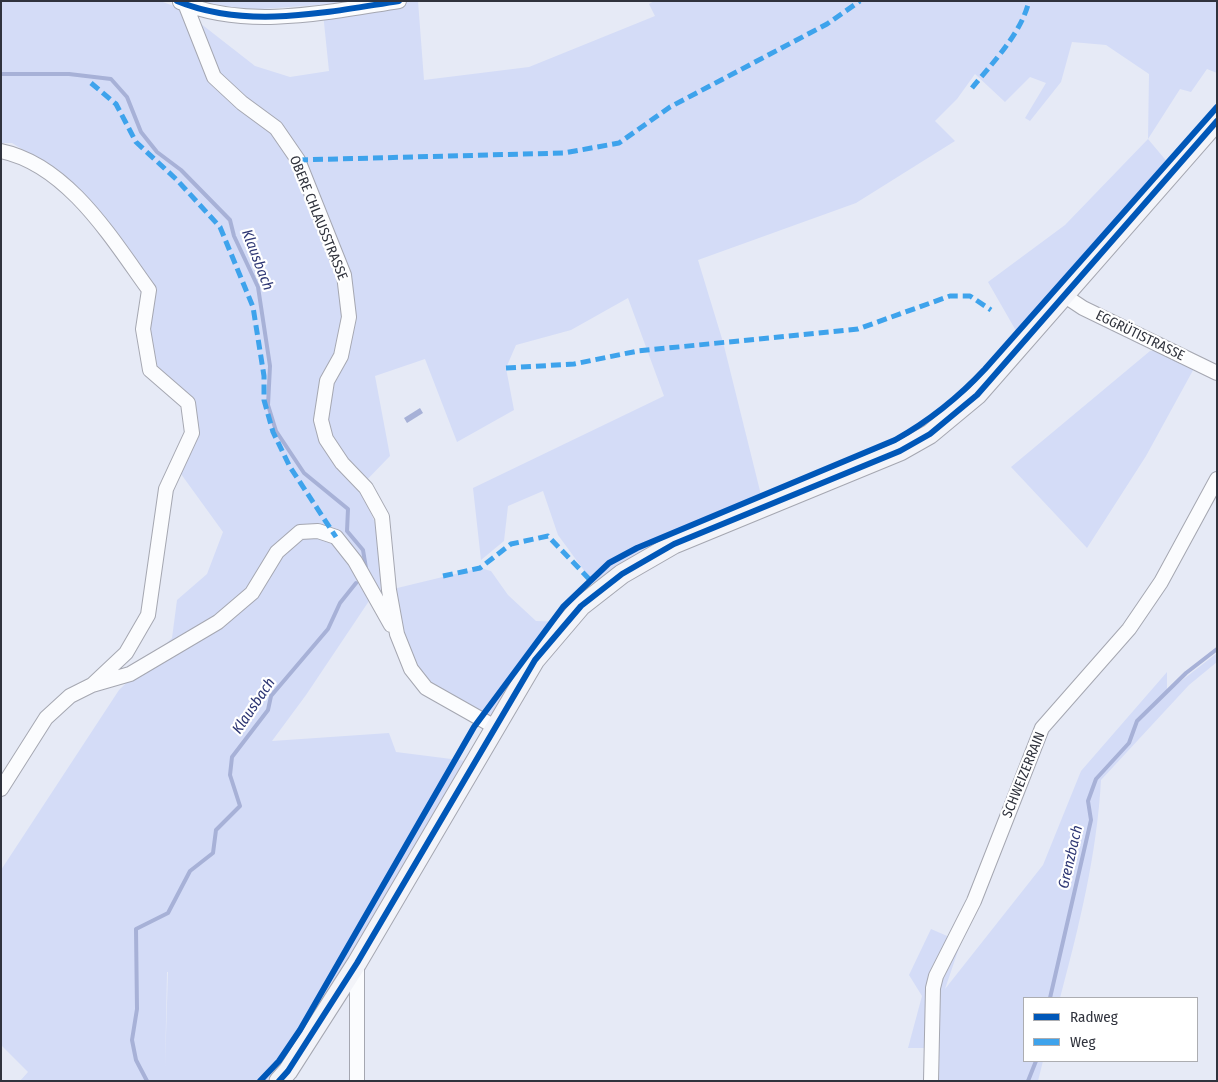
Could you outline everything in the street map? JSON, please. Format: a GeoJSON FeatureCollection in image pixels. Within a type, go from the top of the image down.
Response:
{"type":"FeatureCollection","features":[{"type":"Feature","properties":{"kind":"street"},"geometry":{"type":"LineString","coordinates":[[182,2],[243,18],[323,13],[399,1]]}},
{"type":"Feature","properties":{"kind":"street","name":"OBERE CHLAUSSTRASSE"},"geometry":{"type":"LineString","coordinates":[[182,2],[214,76],[242,103],[276,128],[298,160],[344,275],[348,317],[341,356],[327,381],[321,420],[326,439],[342,463],[366,488],[382,517],[389,590],[397,634],[411,669],[426,688],[495,726]]}},
{"type":"Feature","properties":{"kind":"street"},"geometry":{"type":"LineString","coordinates":[[279,1081],[357,963],[495,726],[550,640],[581,606],[622,574],[674,544],[900,451],[930,434],[977,395],[1217,121]]}},
{"type":"Feature","properties":{"kind":"street"},"geometry":{"type":"LineString","coordinates":[[1,151],[14,153],[56,177],[97,218],[149,290],[143,330],[150,370],[188,404],[192,433],[166,489],[148,615],[126,654],[92,685]]}},
{"type":"Feature","properties":{"kind":"street","name":"EGGRÜTISTRASSE"},"geometry":{"type":"LineString","coordinates":[[1065,296],[1083,308],[1217,373]]}},
{"type":"Feature","properties":{"kind":"street","name":"SCHWEIZERRAIN"},"geometry":{"type":"LineString","coordinates":[[931,1081],[933,988],[936,976],[974,901],[1042,728],[1134,621],[1161,582],[1217,479]]}},
{"type":"Feature","properties":{"kind":"street"},"geometry":{"type":"LineString","coordinates":[[1,789],[46,718],[70,696],[92,685],[130,674],[218,622],[252,593],[277,552],[300,532],[318,531],[336,537],[355,561],[397,634]]}},
{"type":"Feature","properties":{"kind":"street"},"geometry":{"type":"LineString","coordinates":[[357,963],[357,1081]]}},
{"type":"Feature","properties":{"kind":"shaded area"},"geometry":{"type":"Polygon","coordinates":[[[1,1],[160,1],[182,9],[255,66],[290,77],[329,71],[323,13],[399,1],[418,1],[424,80],[529,67],[655,16],[649,4],[654,1],[1217,1],[1217,73],[1207,69],[1191,92],[1180,89],[1148,139],[1149,74],[1106,45],[1072,42],[1061,82],[1030,121],[1025,118],[1046,83],[1030,77],[1005,102],[975,74],[957,99],[935,121],[955,141],[856,203],[698,260],[723,342],[764,507],[599,591],[558,535],[543,491],[508,506],[504,541],[481,560],[473,488],[664,396],[628,298],[571,330],[516,345],[506,368],[514,410],[457,442],[425,359],[375,376],[390,456],[359,488],[379,531],[381,589],[369,601],[306,695],[272,741],[389,733],[396,752],[475,762],[278,1081],[20,1081],[28,1072],[1,1045],[1,870],[119,690],[172,638],[177,600],[207,574],[223,532],[181,474],[195,437],[192,402],[153,366],[147,330],[157,290],[96,210],[62,174],[12,143],[1,143],[1,1]],[[167,972],[165,1068],[168,972],[167,972]]]}},
{"type":"Feature","properties":{"kind":"shaded area"},"geometry":{"type":"Polygon","coordinates":[[[194,1],[374,1],[248,10],[194,1]]]}},
{"type":"Feature","properties":{"kind":"shaded area"},"geometry":{"type":"Polygon","coordinates":[[[1148,139],[1174,170],[1023,343],[988,282],[1065,225],[1148,139]]]}},
{"type":"Feature","properties":{"kind":"shaded area"},"geometry":{"type":"Polygon","coordinates":[[[1168,350],[1197,363],[1146,456],[1087,548],[1011,467],[1150,351],[1168,350]]]}},
{"type":"Feature","properties":{"kind":"shaded area"},"geometry":{"type":"Polygon","coordinates":[[[420,408],[423,413],[407,423],[404,418],[420,408]]]}},
{"type":"Feature","properties":{"kind":"shaded area"},"geometry":{"type":"Polygon","coordinates":[[[480,568],[491,571],[508,595],[536,621],[565,622],[495,727],[426,688],[411,669],[389,590],[480,568]]]}},
{"type":"Feature","properties":{"kind":"shaded area"},"geometry":{"type":"Polygon","coordinates":[[[1217,653],[1217,662],[1189,685],[1101,780],[1096,835],[1091,863],[1074,944],[1060,997],[1023,997],[1023,1062],[1043,1062],[1038,1081],[923,1081],[926,1048],[908,1048],[922,996],[909,975],[931,929],[961,942],[945,989],[1043,865],[1081,771],[1167,672],[1167,692],[1217,653]]]}},
{"type":"Feature","properties":{"kind":"waterway","name":"Klausbach"},"geometry":{"type":"LineString","coordinates":[[1,74],[69,74],[111,79],[127,97],[141,132],[157,152],[181,170],[230,220],[234,236],[258,287],[270,366],[268,405],[276,431],[304,473],[348,509],[347,531],[363,550],[366,568]]}},
{"type":"Feature","properties":{"kind":"waterway","name":"Klausbach"},"geometry":{"type":"LineString","coordinates":[[147,1081],[136,1060],[132,1040],[137,1009],[136,929],[168,913],[190,871],[213,853],[216,830],[240,806],[230,775],[232,757],[268,710],[271,696],[328,629],[340,603],[356,583]]}},
{"type":"Feature","properties":{"kind":"waterway","name":"Grenzbach"},"geometry":{"type":"LineString","coordinates":[[1050,997],[1091,820],[1088,801],[1096,779],[1129,743],[1137,721],[1186,673],[1217,649]]}},
{"type":"Feature","properties":{"kind":"waterway","name":"Grenzbach"},"geometry":{"type":"LineString","coordinates":[[1028,1081],[1036,1062]]}},
{"type":"Feature","properties":{"kind":"marked path"},"geometry":{"type":"LineString","coordinates":[[298,160],[564,153],[619,143],[670,107],[827,24],[860,1]]}},
{"type":"Feature","properties":{"kind":"marked path"},"geometry":{"type":"LineString","coordinates":[[972,88],[1013,36],[1020,25],[1029,1]]}},
{"type":"Feature","properties":{"kind":"marked path"},"geometry":{"type":"LineString","coordinates":[[91,83],[116,104],[136,142],[177,180],[220,227],[253,307],[264,376],[264,400],[273,432],[290,467],[336,537]]}},
{"type":"Feature","properties":{"kind":"marked path"},"geometry":{"type":"LineString","coordinates":[[506,368],[574,364],[638,351],[858,329],[950,296],[970,296],[991,310]]}},
{"type":"Feature","properties":{"kind":"marked path"},"geometry":{"type":"LineString","coordinates":[[443,576],[480,568],[511,544],[548,536],[593,583]]}},
{"type":"Feature","properties":{"kind":"cycle path"},"geometry":{"type":"LineString","coordinates":[[177,1],[204,10],[231,15],[259,17],[344,10],[399,1]]}},
{"type":"Feature","properties":{"kind":"cycle path"},"geometry":{"type":"LineString","coordinates":[[260,1081],[279,1061],[300,1030],[474,727],[563,607],[609,563],[637,548],[895,440],[943,408],[985,369],[1217,107]]}},
{"type":"Feature","properties":{"kind":"cycle path"},"geometry":{"type":"LineString","coordinates":[[279,1081],[288,1071],[357,963],[535,660],[581,606],[622,574],[674,544],[900,451],[930,434],[977,395],[1217,121]]}}]}
